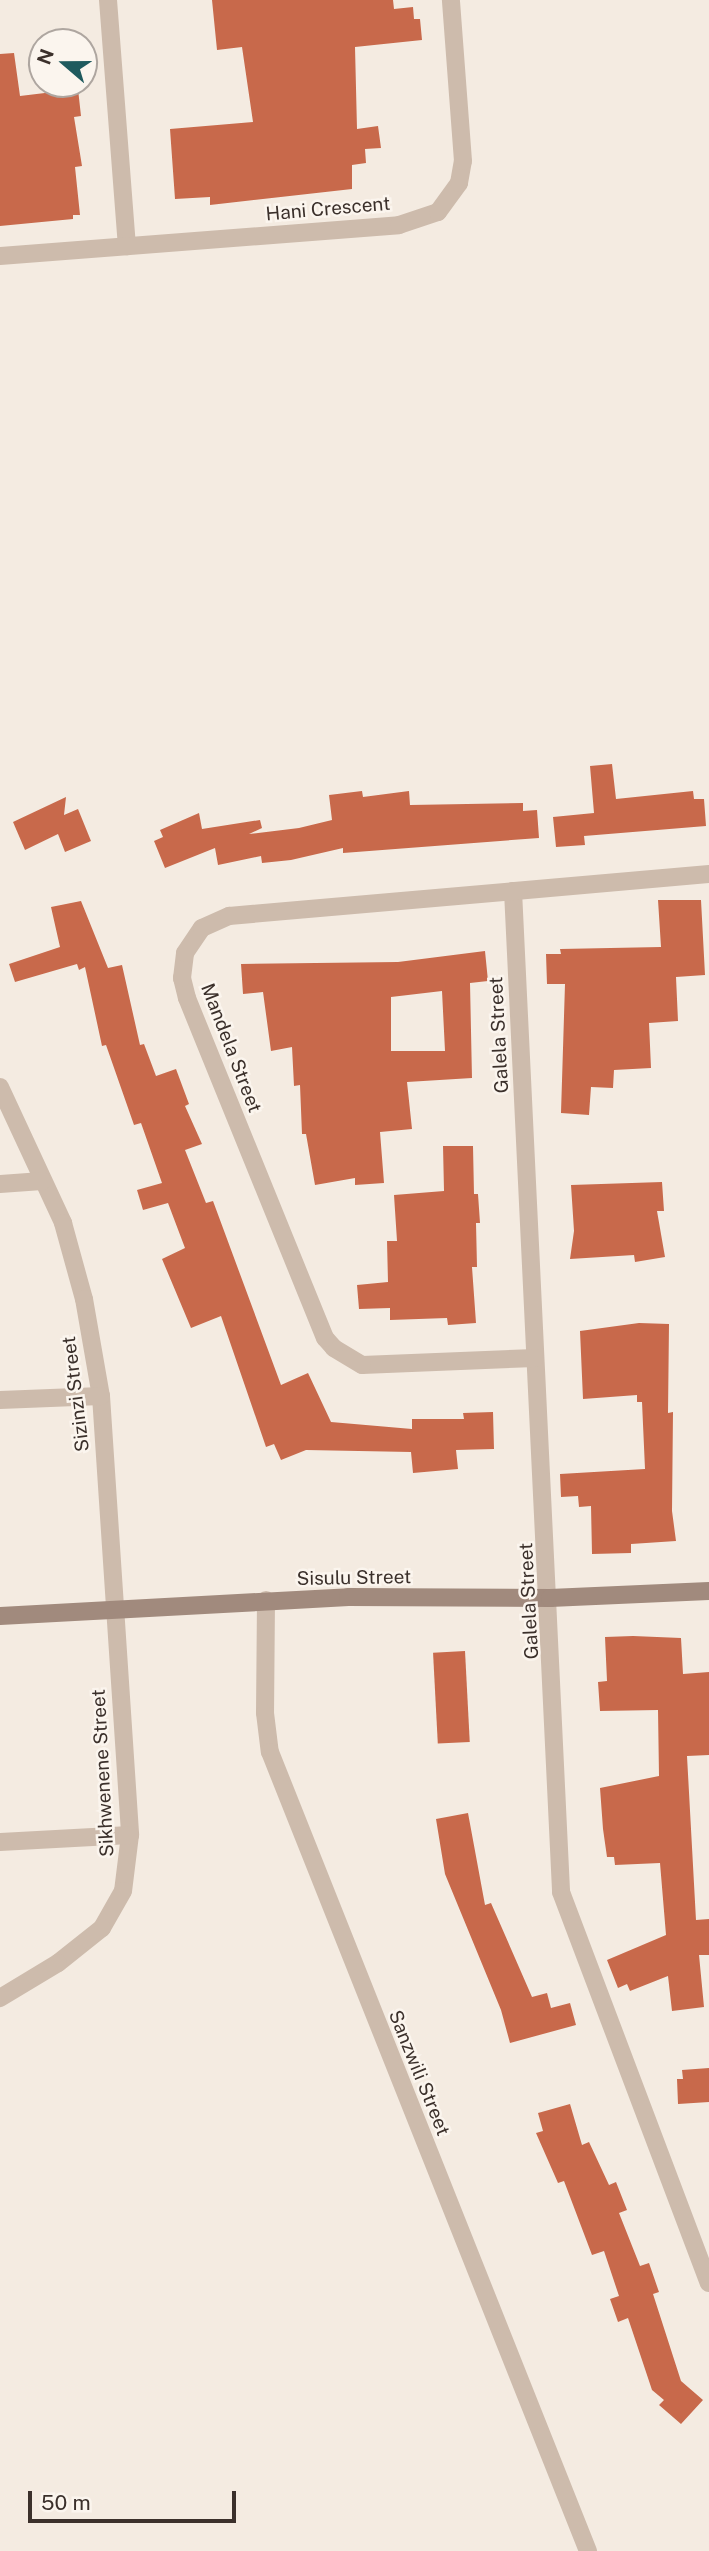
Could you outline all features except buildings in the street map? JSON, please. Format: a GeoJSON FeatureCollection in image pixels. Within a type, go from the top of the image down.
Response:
{"type":"FeatureCollection","features":[{"type":"Feature","properties":{"kind":"street"},"geometry":{"type":"LineString","coordinates":[[108,0],[127,246]]}},
{"type":"Feature","properties":{"kind":"street","name":"Hani Crescent"},"geometry":{"type":"LineString","coordinates":[[0,256],[400,225],[438,212],[459,183],[463,161],[451,0]]}},
{"type":"Feature","properties":{"kind":"street","name":"Mandela Street"},"geometry":{"type":"LineString","coordinates":[[535,1358],[362,1365],[334,1348],[325,1338],[182,978],[182,964],[192,939],[214,920],[229,916],[709,874]]}},
{"type":"Feature","properties":{"kind":"street","name":"Galela Street"},"geometry":{"type":"LineString","coordinates":[[513,891],[535,1358],[550,1598],[561,1892],[709,2283]]}},
{"type":"Feature","properties":{"kind":"street","name":"Sizinzi Street"},"geometry":{"type":"LineString","coordinates":[[0,1087],[73,1254],[101,1396],[114,1610]]}},
{"type":"Feature","properties":{"kind":"street"},"geometry":{"type":"LineString","coordinates":[[0,1184],[42,1181]]}},
{"type":"Feature","properties":{"kind":"street"},"geometry":{"type":"LineString","coordinates":[[0,1400],[101,1396]]}},
{"type":"Feature","properties":{"kind":"street","name":"Sisulu Street"},"geometry":{"type":"LineString","coordinates":[[0,1616],[266,1600],[550,1598],[709,1591]]}},
{"type":"Feature","properties":{"kind":"street","name":"Sanzwili Street"},"geometry":{"type":"LineString","coordinates":[[266,1600],[265,1713],[270,1752],[396,2077],[588,2551]]}},
{"type":"Feature","properties":{"kind":"street","name":"Sikhwenene Street"},"geometry":{"type":"LineString","coordinates":[[0,1998],[58,1963],[102,1928],[123,1891],[130,1835],[114,1610]]}},
{"type":"Feature","properties":{"kind":"street"},"geometry":{"type":"LineString","coordinates":[[0,1842],[130,1835]]}}]}
